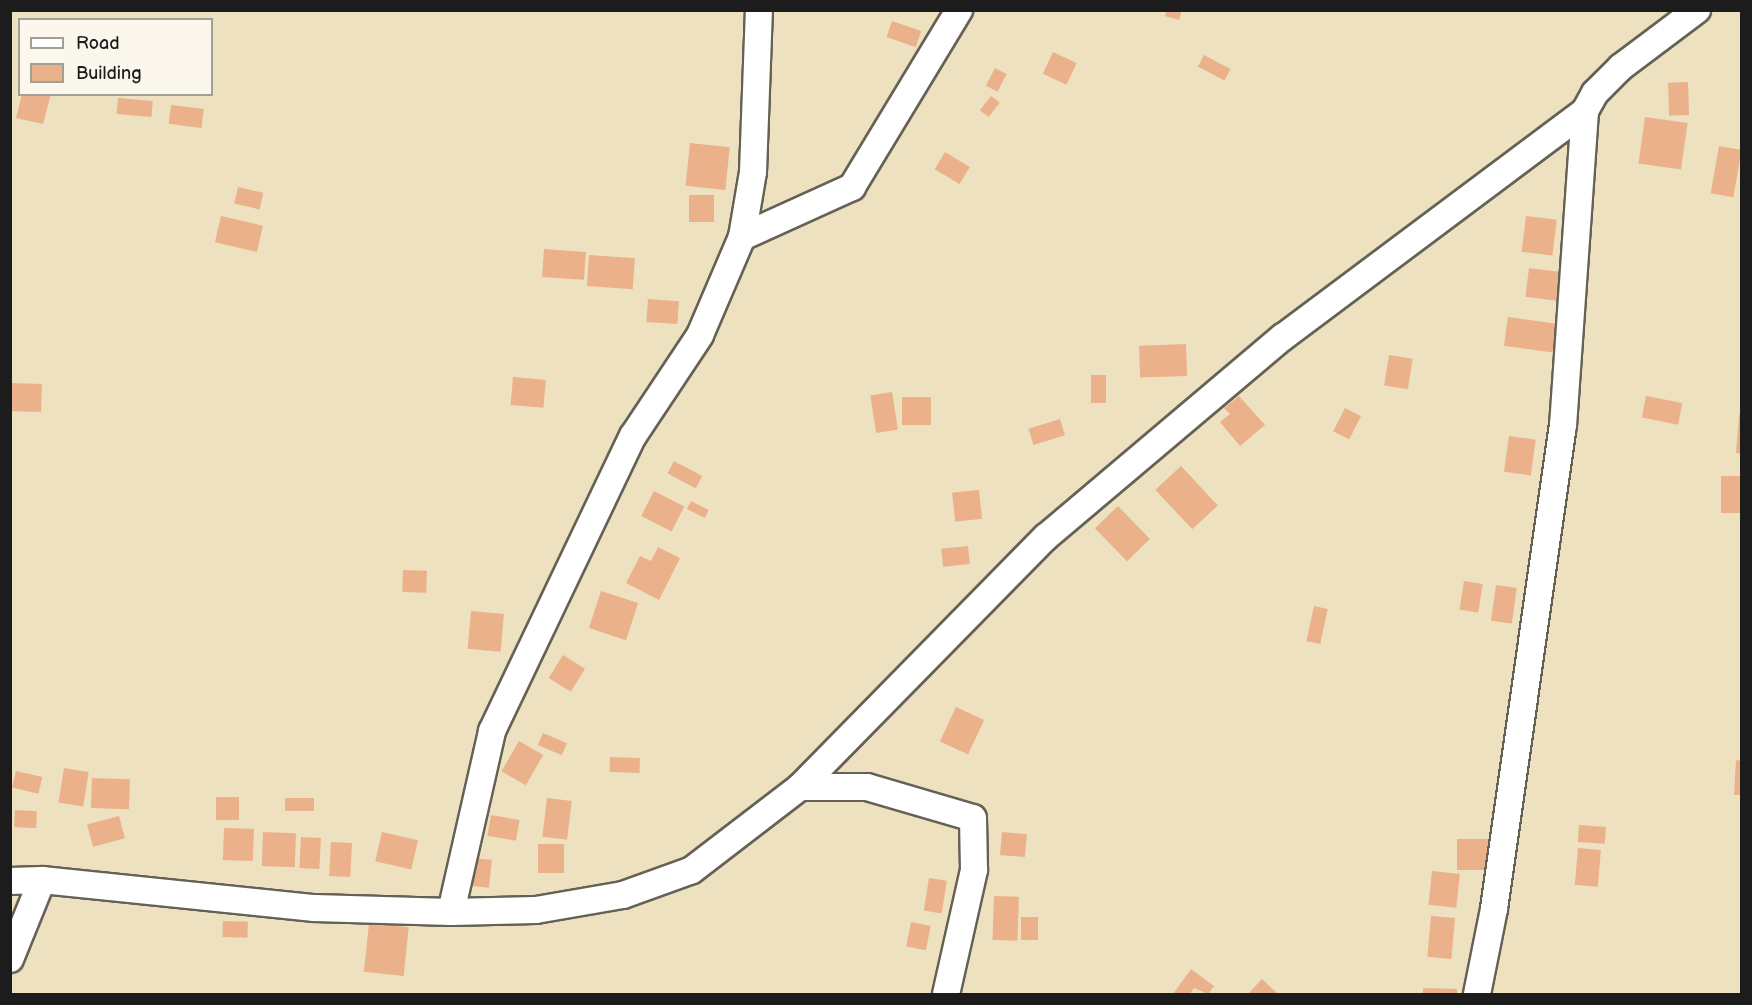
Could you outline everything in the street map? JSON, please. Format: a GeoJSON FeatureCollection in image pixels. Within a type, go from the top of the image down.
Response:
{"type":"FeatureCollection","features":[{"type":"Feature","properties":{"kind":"street"},"geometry":{"type":"LineString","coordinates":[[451,912],[492,731],[633,436],[700,335],[742,237],[753,172],[759,10]]}},
{"type":"Feature","properties":{"kind":"street"},"geometry":{"type":"LineString","coordinates":[[742,237],[852,187],[959,10]]}},
{"type":"Feature","properties":{"kind":"street"},"geometry":{"type":"LineString","coordinates":[[10,881],[42,880],[315,908],[451,912],[536,910],[633,891],[692,870],[800,787],[1046,537],[1283,337],[1585,111],[1595,93],[1620,67],[1697,10]]}},
{"type":"Feature","properties":{"kind":"street"},"geometry":{"type":"LineString","coordinates":[[1477,994],[1496,898],[1563,426],[1585,111]]}},
{"type":"Feature","properties":{"kind":"street"},"geometry":{"type":"LineString","coordinates":[[800,787],[867,787],[973,818],[974,870],[946,994]]}},
{"type":"Feature","properties":{"kind":"street"},"geometry":{"type":"LineString","coordinates":[[10,959],[42,880]]}},
{"type":"Feature","properties":{"kind":"building"},"geometry":{"type":"Polygon","coordinates":[[[1167,10],[1182,10],[1179,20],[1165,16],[1167,10]]]}},
{"type":"Feature","properties":{"kind":"building"},"geometry":{"type":"Polygon","coordinates":[[[892,21],[921,31],[916,47],[886,37],[892,21]]]}},
{"type":"Feature","properties":{"kind":"building"},"geometry":{"type":"Polygon","coordinates":[[[1053,52],[1077,63],[1066,85],[1043,74],[1053,52]]]}},
{"type":"Feature","properties":{"kind":"building"},"geometry":{"type":"Polygon","coordinates":[[[1204,55],[1230,69],[1224,81],[1198,66],[1204,55]]]}},
{"type":"Feature","properties":{"kind":"building"},"geometry":{"type":"Polygon","coordinates":[[[995,68],[1007,74],[998,92],[986,86],[995,68]]]}},
{"type":"Feature","properties":{"kind":"building"},"geometry":{"type":"Polygon","coordinates":[[[1688,82],[1689,115],[1669,116],[1668,83],[1688,82]]]}},
{"type":"Feature","properties":{"kind":"building"},"geometry":{"type":"Polygon","coordinates":[[[22,96],[50,96],[43,124],[16,118],[22,96]]]}},
{"type":"Feature","properties":{"kind":"building"},"geometry":{"type":"Polygon","coordinates":[[[991,96],[1000,103],[989,117],[980,110],[991,96]]]}},
{"type":"Feature","properties":{"kind":"building"},"geometry":{"type":"Polygon","coordinates":[[[118,98],[153,101],[151,117],[117,114],[118,98]]]}},
{"type":"Feature","properties":{"kind":"building"},"geometry":{"type":"Polygon","coordinates":[[[171,105],[204,109],[201,128],[169,124],[171,105]]]}},
{"type":"Feature","properties":{"kind":"building"},"geometry":{"type":"Polygon","coordinates":[[[1645,117],[1688,123],[1681,170],[1638,164],[1645,117]]]}},
{"type":"Feature","properties":{"kind":"building"},"geometry":{"type":"Polygon","coordinates":[[[690,143],[730,147],[725,190],[686,186],[690,143]]]}},
{"type":"Feature","properties":{"kind":"building"},"geometry":{"type":"Polygon","coordinates":[[[1719,146],[1742,150],[1733,197],[1711,193],[1719,146]]]}},
{"type":"Feature","properties":{"kind":"building"},"geometry":{"type":"Polygon","coordinates":[[[945,152],[970,167],[960,184],[935,169],[945,152]]]}},
{"type":"Feature","properties":{"kind":"building"},"geometry":{"type":"Polygon","coordinates":[[[238,187],[263,193],[260,209],[234,204],[238,187]]]}},
{"type":"Feature","properties":{"kind":"building"},"geometry":{"type":"Polygon","coordinates":[[[689,195],[714,195],[714,222],[689,222],[689,195]]]}},
{"type":"Feature","properties":{"kind":"building"},"geometry":{"type":"Polygon","coordinates":[[[221,216],[263,226],[257,252],[215,242],[221,216]]]}},
{"type":"Feature","properties":{"kind":"building"},"geometry":{"type":"Polygon","coordinates":[[[1526,216],[1557,220],[1552,256],[1522,252],[1526,216]]]}},
{"type":"Feature","properties":{"kind":"building"},"geometry":{"type":"Polygon","coordinates":[[[544,249],[586,252],[584,280],[542,277],[544,249]]]}},
{"type":"Feature","properties":{"kind":"building"},"geometry":{"type":"Polygon","coordinates":[[[589,255],[635,258],[633,289],[587,286],[589,255]]]}},
{"type":"Feature","properties":{"kind":"building"},"geometry":{"type":"Polygon","coordinates":[[[1529,268],[1561,272],[1557,301],[1525,297],[1529,268]]]}},
{"type":"Feature","properties":{"kind":"building"},"geometry":{"type":"Polygon","coordinates":[[[648,299],[679,301],[677,324],[646,322],[648,299]]]}},
{"type":"Feature","properties":{"kind":"building"},"geometry":{"type":"Polygon","coordinates":[[[1508,317],[1557,324],[1552,353],[1504,346],[1508,317]]]}},
{"type":"Feature","properties":{"kind":"building"},"geometry":{"type":"Polygon","coordinates":[[[1186,344],[1187,376],[1140,378],[1139,346],[1186,344]]]}},
{"type":"Feature","properties":{"kind":"building"},"geometry":{"type":"Polygon","coordinates":[[[1389,355],[1413,359],[1408,389],[1384,386],[1389,355]]]}},
{"type":"Feature","properties":{"kind":"building"},"geometry":{"type":"Polygon","coordinates":[[[1091,375],[1106,375],[1106,403],[1091,403],[1091,375]]]}},
{"type":"Feature","properties":{"kind":"building"},"geometry":{"type":"Polygon","coordinates":[[[513,377],[546,380],[543,408],[511,405],[513,377]]]}},
{"type":"Feature","properties":{"kind":"building"},"geometry":{"type":"Polygon","coordinates":[[[10,383],[42,384],[41,412],[10,411],[10,383]]]}},
{"type":"Feature","properties":{"kind":"building"},"geometry":{"type":"Polygon","coordinates":[[[892,392],[898,430],[876,433],[870,395],[892,392]]]}},
{"type":"Feature","properties":{"kind":"building"},"geometry":{"type":"Polygon","coordinates":[[[1239,396],[1265,425],[1240,446],[1220,422],[1230,414],[1224,408],[1239,396]]]}},
{"type":"Feature","properties":{"kind":"building"},"geometry":{"type":"Polygon","coordinates":[[[1646,396],[1682,403],[1678,425],[1642,418],[1646,396]]]}},
{"type":"Feature","properties":{"kind":"building"},"geometry":{"type":"Polygon","coordinates":[[[902,397],[931,397],[931,425],[902,425],[902,397]]]}},
{"type":"Feature","properties":{"kind":"building"},"geometry":{"type":"Polygon","coordinates":[[[1345,408],[1361,416],[1349,439],[1333,431],[1345,408]]]}},
{"type":"Feature","properties":{"kind":"building"},"geometry":{"type":"Polygon","coordinates":[[[1739,415],[1742,415],[1742,454],[1736,453],[1739,415]]]}},
{"type":"Feature","properties":{"kind":"building"},"geometry":{"type":"Polygon","coordinates":[[[1060,419],[1065,435],[1033,445],[1028,429],[1060,419]]]}},
{"type":"Feature","properties":{"kind":"building"},"geometry":{"type":"Polygon","coordinates":[[[1509,436],[1536,440],[1531,475],[1504,472],[1509,436]]]}},
{"type":"Feature","properties":{"kind":"building"},"geometry":{"type":"Polygon","coordinates":[[[674,461],[702,476],[696,488],[667,473],[674,461]]]}},
{"type":"Feature","properties":{"kind":"building"},"geometry":{"type":"Polygon","coordinates":[[[1181,466],[1218,505],[1192,529],[1155,490],[1181,466]]]}},
{"type":"Feature","properties":{"kind":"building"},"geometry":{"type":"Polygon","coordinates":[[[1721,476],[1742,476],[1742,513],[1721,513],[1721,476]]]}},
{"type":"Feature","properties":{"kind":"building"},"geometry":{"type":"Polygon","coordinates":[[[979,490],[982,519],[955,522],[952,493],[979,490]]]}},
{"type":"Feature","properties":{"kind":"building"},"geometry":{"type":"Polygon","coordinates":[[[654,491],[684,506],[672,531],[641,516],[654,491]]]}},
{"type":"Feature","properties":{"kind":"building"},"geometry":{"type":"Polygon","coordinates":[[[691,501],[709,510],[705,518],[687,509],[691,501]]]}},
{"type":"Feature","properties":{"kind":"building"},"geometry":{"type":"Polygon","coordinates":[[[1118,506],[1150,539],[1127,561],[1095,528],[1118,506]]]}},
{"type":"Feature","properties":{"kind":"building"},"geometry":{"type":"Polygon","coordinates":[[[968,546],[970,564],[943,567],[941,549],[968,546]]]}},
{"type":"Feature","properties":{"kind":"building"},"geometry":{"type":"Polygon","coordinates":[[[658,547],[680,558],[659,600],[626,583],[640,556],[651,561],[658,547]]]}},
{"type":"Feature","properties":{"kind":"building"},"geometry":{"type":"Polygon","coordinates":[[[403,570],[427,571],[426,593],[402,592],[403,570]]]}},
{"type":"Feature","properties":{"kind":"building"},"geometry":{"type":"Polygon","coordinates":[[[1464,581],[1483,584],[1478,613],[1459,610],[1464,581]]]}},
{"type":"Feature","properties":{"kind":"building"},"geometry":{"type":"Polygon","coordinates":[[[1496,585],[1517,588],[1512,624],[1491,621],[1496,585]]]}},
{"type":"Feature","properties":{"kind":"building"},"geometry":{"type":"Polygon","coordinates":[[[601,591],[638,603],[626,640],[589,628],[601,591]]]}},
{"type":"Feature","properties":{"kind":"building"},"geometry":{"type":"Polygon","coordinates":[[[1314,606],[1328,609],[1320,644],[1307,641],[1314,606]]]}},
{"type":"Feature","properties":{"kind":"building"},"geometry":{"type":"Polygon","coordinates":[[[471,611],[504,614],[501,652],[468,649],[471,611]]]}},
{"type":"Feature","properties":{"kind":"building"},"geometry":{"type":"Polygon","coordinates":[[[563,655],[585,669],[571,692],[549,678],[563,655]]]}},
{"type":"Feature","properties":{"kind":"building"},"geometry":{"type":"Polygon","coordinates":[[[956,707],[984,720],[968,755],[940,741],[956,707]]]}},
{"type":"Feature","properties":{"kind":"building"},"geometry":{"type":"Polygon","coordinates":[[[543,733],[567,743],[562,755],[538,745],[543,733]]]}},
{"type":"Feature","properties":{"kind":"building"},"geometry":{"type":"Polygon","coordinates":[[[519,741],[543,755],[526,785],[502,771],[519,741]]]}},
{"type":"Feature","properties":{"kind":"building"},"geometry":{"type":"Polygon","coordinates":[[[610,757],[640,758],[639,773],[609,772],[610,757]]]}},
{"type":"Feature","properties":{"kind":"building"},"geometry":{"type":"Polygon","coordinates":[[[1736,760],[1742,761],[1742,795],[1734,795],[1736,760]]]}},
{"type":"Feature","properties":{"kind":"building"},"geometry":{"type":"Polygon","coordinates":[[[64,768],[89,772],[83,806],[59,803],[64,768]]]}},
{"type":"Feature","properties":{"kind":"building"},"geometry":{"type":"Polygon","coordinates":[[[16,771],[42,777],[38,794],[12,788],[16,771]]]}},
{"type":"Feature","properties":{"kind":"building"},"geometry":{"type":"Polygon","coordinates":[[[92,778],[130,779],[129,809],[91,808],[92,778]]]}},
{"type":"Feature","properties":{"kind":"building"},"geometry":{"type":"Polygon","coordinates":[[[216,797],[239,797],[239,820],[216,820],[216,797]]]}},
{"type":"Feature","properties":{"kind":"building"},"geometry":{"type":"Polygon","coordinates":[[[285,798],[314,798],[314,811],[285,811],[285,798]]]}},
{"type":"Feature","properties":{"kind":"building"},"geometry":{"type":"Polygon","coordinates":[[[547,798],[572,801],[567,840],[542,837],[547,798]]]}},
{"type":"Feature","properties":{"kind":"building"},"geometry":{"type":"Polygon","coordinates":[[[15,810],[37,811],[36,828],[14,827],[15,810]]]}},
{"type":"Feature","properties":{"kind":"building"},"geometry":{"type":"Polygon","coordinates":[[[491,815],[520,820],[516,841],[487,836],[491,815]]]}},
{"type":"Feature","properties":{"kind":"building"},"geometry":{"type":"Polygon","coordinates":[[[119,816],[125,838],[93,847],[87,825],[119,816]]]}},
{"type":"Feature","properties":{"kind":"building"},"geometry":{"type":"Polygon","coordinates":[[[1579,825],[1606,827],[1605,844],[1578,842],[1579,825]]]}},
{"type":"Feature","properties":{"kind":"building"},"geometry":{"type":"Polygon","coordinates":[[[224,828],[254,829],[253,861],[223,860],[224,828]]]}},
{"type":"Feature","properties":{"kind":"building"},"geometry":{"type":"Polygon","coordinates":[[[263,832],[296,833],[295,867],[262,866],[263,832]]]}},
{"type":"Feature","properties":{"kind":"building"},"geometry":{"type":"Polygon","coordinates":[[[382,832],[418,840],[411,870],[375,861],[382,832]]]}},
{"type":"Feature","properties":{"kind":"building"},"geometry":{"type":"Polygon","coordinates":[[[1002,832],[1027,834],[1025,857],[1000,855],[1002,832]]]}},
{"type":"Feature","properties":{"kind":"building"},"geometry":{"type":"Polygon","coordinates":[[[301,837],[321,838],[319,869],[299,868],[301,837]]]}},
{"type":"Feature","properties":{"kind":"building"},"geometry":{"type":"Polygon","coordinates":[[[1457,839],[1493,839],[1493,870],[1457,870],[1457,839]]]}},
{"type":"Feature","properties":{"kind":"building"},"geometry":{"type":"Polygon","coordinates":[[[331,842],[352,843],[350,877],[329,876],[331,842]]]}},
{"type":"Feature","properties":{"kind":"building"},"geometry":{"type":"Polygon","coordinates":[[[538,844],[564,844],[564,873],[538,873],[538,844]]]}},
{"type":"Feature","properties":{"kind":"building"},"geometry":{"type":"Polygon","coordinates":[[[1578,848],[1601,850],[1598,887],[1575,885],[1578,848]]]}},
{"type":"Feature","properties":{"kind":"building"},"geometry":{"type":"Polygon","coordinates":[[[473,858],[492,860],[489,888],[470,886],[473,858]]]}},
{"type":"Feature","properties":{"kind":"building"},"geometry":{"type":"Polygon","coordinates":[[[1432,871],[1460,874],[1456,908],[1428,905],[1432,871]]]}},
{"type":"Feature","properties":{"kind":"building"},"geometry":{"type":"Polygon","coordinates":[[[929,878],[947,881],[942,913],[924,911],[929,878]]]}},
{"type":"Feature","properties":{"kind":"building"},"geometry":{"type":"Polygon","coordinates":[[[994,896],[1019,897],[1017,941],[992,940],[994,896]]]}},
{"type":"Feature","properties":{"kind":"building"},"geometry":{"type":"Polygon","coordinates":[[[1431,916],[1455,918],[1451,959],[1427,957],[1431,916]]]}},
{"type":"Feature","properties":{"kind":"building"},"geometry":{"type":"Polygon","coordinates":[[[1021,917],[1038,917],[1038,940],[1021,940],[1021,917]]]}},
{"type":"Feature","properties":{"kind":"building"},"geometry":{"type":"Polygon","coordinates":[[[223,921],[248,922],[247,938],[222,937],[223,921]]]}},
{"type":"Feature","properties":{"kind":"building"},"geometry":{"type":"Polygon","coordinates":[[[911,922],[931,926],[926,950],[906,947],[911,922]]]}},
{"type":"Feature","properties":{"kind":"building"},"geometry":{"type":"Polygon","coordinates":[[[369,923],[409,927],[404,976],[364,972],[369,923]]]}},
{"type":"Feature","properties":{"kind":"building"},"geometry":{"type":"Polygon","coordinates":[[[1191,969],[1214,986],[1208,994],[1194,988],[1190,994],[1173,994],[1191,969]]]}},
{"type":"Feature","properties":{"kind":"building"},"geometry":{"type":"Polygon","coordinates":[[[1262,979],[1278,994],[1248,994],[1262,979]]]}},
{"type":"Feature","properties":{"kind":"building"},"geometry":{"type":"Polygon","coordinates":[[[1423,988],[1457,989],[1457,994],[1423,994],[1423,988]]]}}]}
